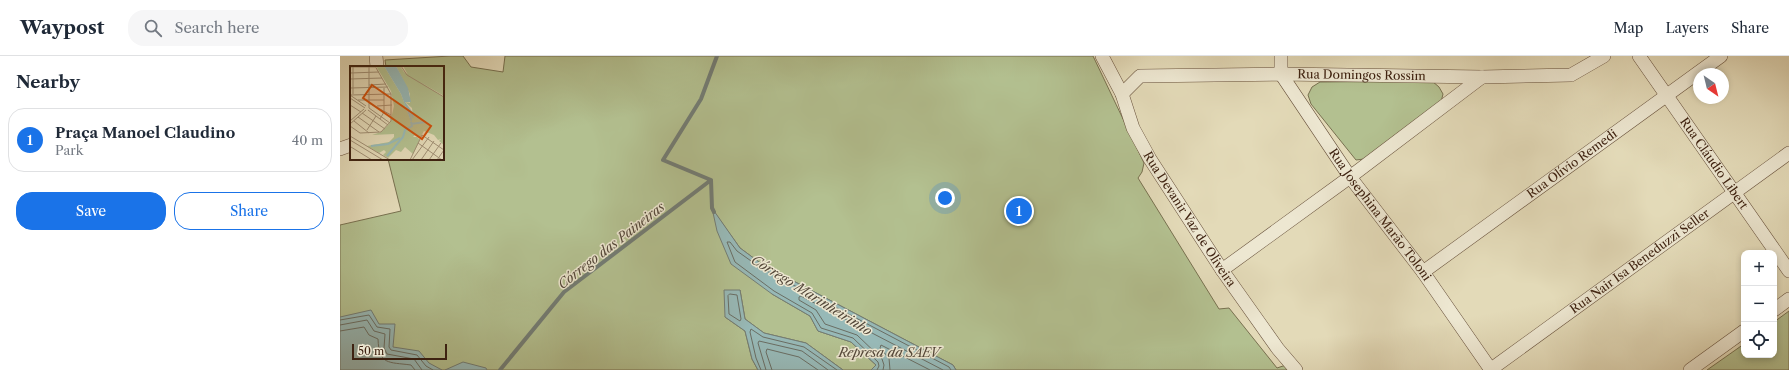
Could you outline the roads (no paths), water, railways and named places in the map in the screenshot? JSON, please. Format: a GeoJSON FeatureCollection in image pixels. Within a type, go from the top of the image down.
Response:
{"type":"FeatureCollection","features":[{"type":"Feature","properties":{"kind":"street"},"geometry":{"type":"LineString","coordinates":[[376,56],[378,66]]}},
{"type":"Feature","properties":{"kind":"street","name":"Rua Devanir Vaz de Oliveira"},"geometry":{"type":"LineString","coordinates":[[1102,56],[1122,94],[1133,128],[1150,159],[1222,270],[1278,349],[1296,370]]}},
{"type":"Feature","properties":{"kind":"street"},"geometry":{"type":"LineString","coordinates":[[1280,56],[1281,74]]}},
{"type":"Feature","properties":{"kind":"street","name":"Rua Domingos Rossim"},"geometry":{"type":"LineString","coordinates":[[1122,94],[1140,76],[1281,74],[1482,77],[1571,74],[1604,56]]}},
{"type":"Feature","properties":{"kind":"street","name":"Rua Cláudio Libert"},"geometry":{"type":"LineString","coordinates":[[1639,56],[1789,271]]}},
{"type":"Feature","properties":{"kind":"street","name":"Rua Olívio Remedi"},"geometry":{"type":"LineString","coordinates":[[1423,272],[1721,56]]}},
{"type":"Feature","properties":{"kind":"street","name":"Rua Josephina Marão Toloni"},"geometry":{"type":"LineString","coordinates":[[1281,74],[1350,177],[1423,272],[1490,370]]}},
{"type":"Feature","properties":{"kind":"street"},"geometry":{"type":"LineString","coordinates":[[1222,270],[1350,177],[1482,77]]}},
{"type":"Feature","properties":{"kind":"street"},"geometry":{"type":"LineString","coordinates":[[340,149],[350,145]]}},
{"type":"Feature","properties":{"kind":"street","name":"Rua Nair Isa Beneduzzi Seller"},"geometry":{"type":"LineString","coordinates":[[1490,370],[1789,153]]}},
{"type":"Feature","properties":{"kind":"street"},"geometry":{"type":"LineString","coordinates":[[1777,308],[1789,299]]}},
{"type":"Feature","properties":{"kind":"street"},"geometry":{"type":"LineString","coordinates":[[1690,370],[1741,333]]}},
{"type":"Feature","properties":{"kind":"water","name":"Represa da SAEV"},"geometry":{"type":"Polygon","coordinates":[[[712,208],[740,248],[763,265],[953,365],[956,370],[871,370],[876,365],[851,342],[818,331],[810,316],[772,294],[731,264],[717,231],[712,208]]]}},
{"type":"Feature","properties":{"kind":"water","name":"Represa da SAEV"},"geometry":{"type":"Polygon","coordinates":[[[724,290],[740,290],[745,319],[764,333],[806,343],[843,370],[758,370],[752,359],[745,331],[725,317],[724,290]]]}},
{"type":"Feature","properties":{"kind":"water"},"geometry":{"type":"Polygon","coordinates":[[[371,310],[379,324],[395,324],[393,347],[419,351],[429,363],[442,370],[340,370],[340,317],[371,310]]]}},
{"type":"Feature","properties":{"kind":"water"},"geometry":{"type":"Polygon","coordinates":[[[463,362],[486,368],[487,370],[445,370],[463,362]]]}},
{"type":"Feature","properties":{"kind":"waterway","name":"Córrego Marinheirinho"},"geometry":{"type":"LineString","coordinates":[[714,212],[712,208],[711,180],[663,160],[701,99],[717,56]]}},
{"type":"Feature","properties":{"kind":"waterway","name":"Córrego das Paineiras"},"geometry":{"type":"LineString","coordinates":[[500,370],[564,292],[711,180]]}},
{"type":"Feature","properties":{"kind":"place","name":"Praça Manoel Claudino"},"geometry":{"type":"Point","coordinates":[1019,211]}}]}
